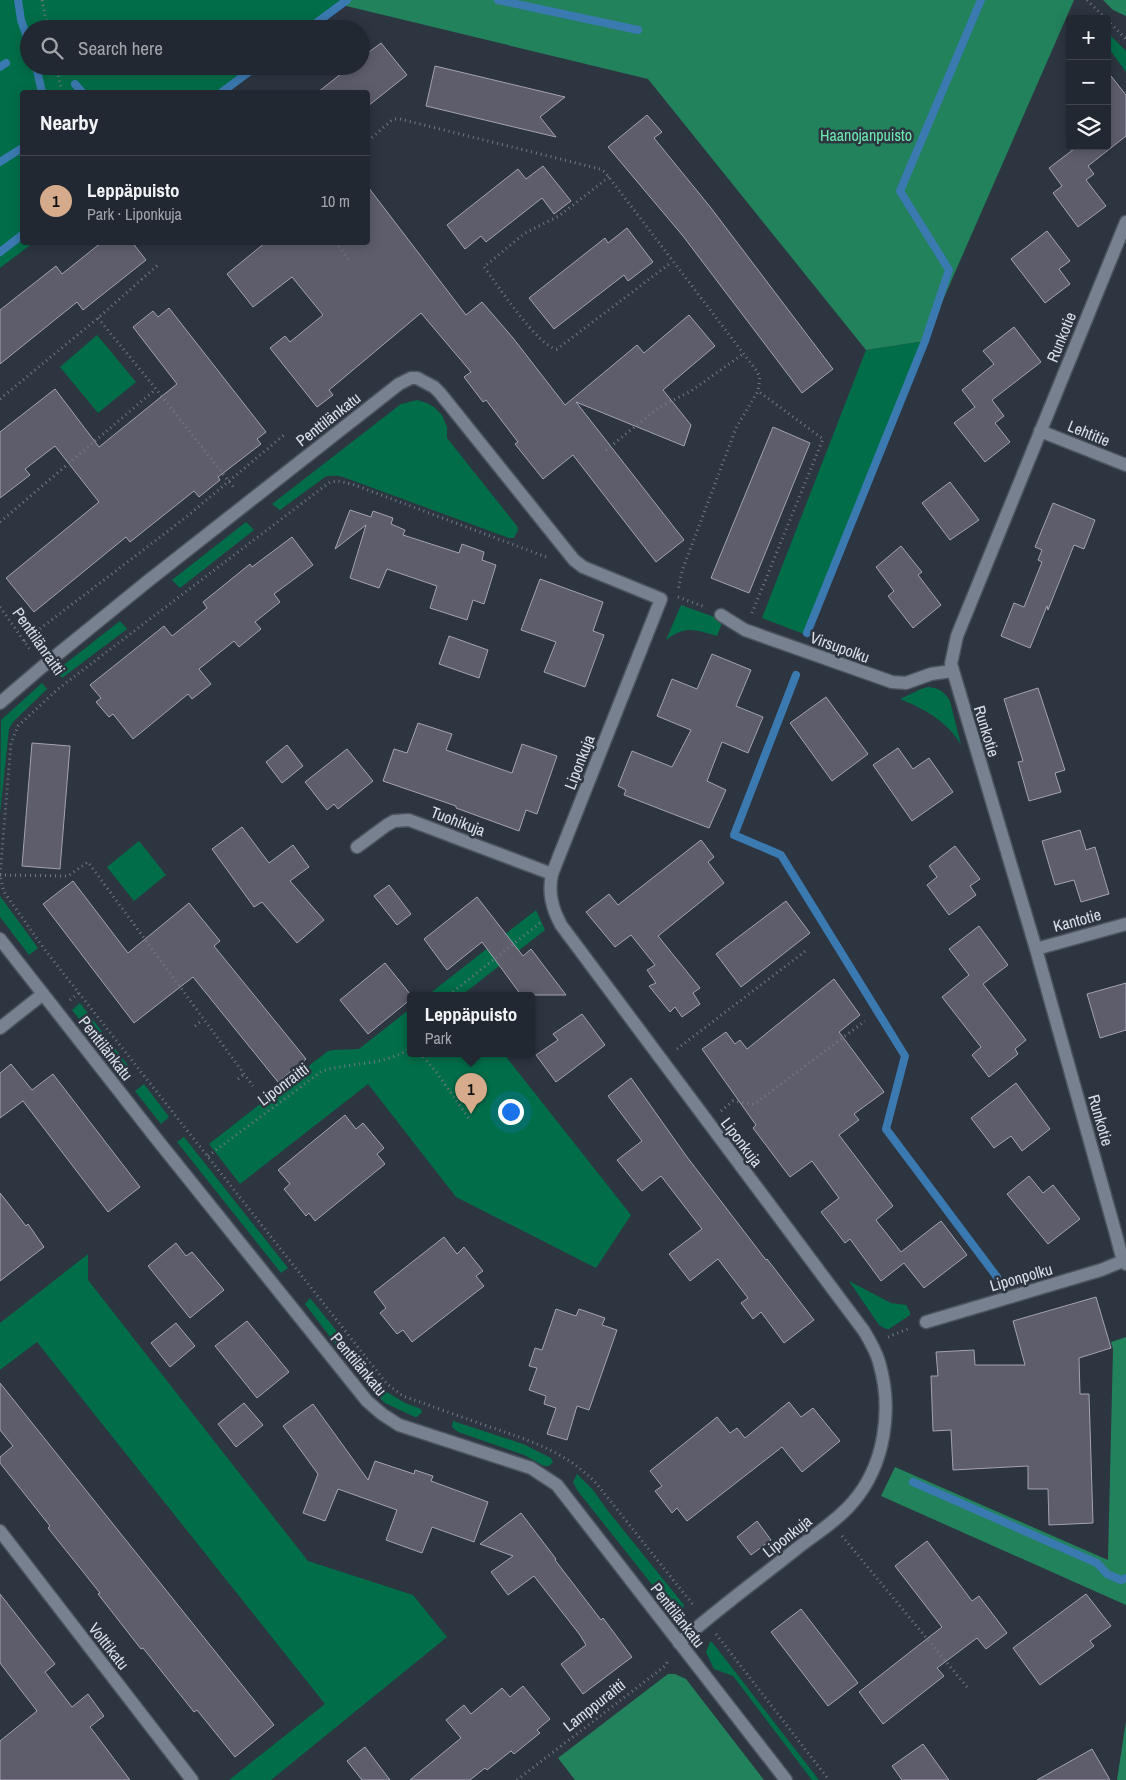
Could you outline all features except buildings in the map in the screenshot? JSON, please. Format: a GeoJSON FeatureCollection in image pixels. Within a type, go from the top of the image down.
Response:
{"type":"FeatureCollection","features":[{"type":"Feature","properties":{"kind":"street","name":"Runkotie"},"geometry":{"type":"LineString","coordinates":[[1125,1263],[1036,948],[952,671],[953,651],[957,636],[1126,222]]}},
{"type":"Feature","properties":{"kind":"street","name":"Penttilänkatu"},"geometry":{"type":"LineString","coordinates":[[0,703],[186,551],[399,384],[411,378],[416,378],[434,387],[440,393],[574,560],[583,567],[661,599]]}},
{"type":"Feature","properties":{"kind":"street","name":"Lehtitie"},"geometry":{"type":"LineString","coordinates":[[1040,431],[1126,465]]}},
{"type":"Feature","properties":{"kind":"street","name":"Liponkuja"},"geometry":{"type":"LineString","coordinates":[[661,599],[552,874],[550,894],[554,911],[561,925],[864,1331],[879,1361],[883,1381],[885,1420],[883,1442],[876,1466],[867,1484],[853,1503],[705,1620],[679,1643]]}},
{"type":"Feature","properties":{"kind":"street","name":"Virsupolku"},"geometry":{"type":"LineString","coordinates":[[721,615],[745,630],[892,682],[906,683],[931,674],[952,671]]}},
{"type":"Feature","properties":{"kind":"street","name":"Tuohikuja"},"geometry":{"type":"LineString","coordinates":[[357,847],[394,821],[409,820],[552,874]]}},
{"type":"Feature","properties":{"kind":"street","name":"Kantotie"},"geometry":{"type":"LineString","coordinates":[[1036,948],[1126,924]]}},
{"type":"Feature","properties":{"kind":"street","name":"Penttilänkatu"},"geometry":{"type":"LineString","coordinates":[[0,939],[367,1401],[399,1425],[531,1468],[557,1485],[786,1780]]}},
{"type":"Feature","properties":{"kind":"street"},"geometry":{"type":"LineString","coordinates":[[0,1028],[43,994]]}},
{"type":"Feature","properties":{"kind":"street","name":"Liponpolku"},"geometry":{"type":"LineString","coordinates":[[926,1322],[1125,1263]]}},
{"type":"Feature","properties":{"kind":"street","name":"Volttikatu"},"geometry":{"type":"LineString","coordinates":[[0,1531],[192,1780]]}},
{"type":"Feature","properties":{"kind":"path"},"geometry":{"type":"LineString","coordinates":[[42,0],[46,20]]}},
{"type":"Feature","properties":{"kind":"path"},"geometry":{"type":"LineString","coordinates":[[1087,0],[1101,15]]}},
{"type":"Feature","properties":{"kind":"path"},"geometry":{"type":"LineString","coordinates":[[1111,25],[1126,39]]}},
{"type":"Feature","properties":{"kind":"path"},"geometry":{"type":"LineString","coordinates":[[58,75],[62,90]]}},
{"type":"Feature","properties":{"kind":"path"},"geometry":{"type":"LineString","coordinates":[[370,139],[391,121],[400,119],[600,169],[609,177],[756,370],[760,377],[758,391],[736,428],[682,571],[677,596],[695,602],[721,615]]}},
{"type":"Feature","properties":{"kind":"path"},"geometry":{"type":"LineString","coordinates":[[609,177],[559,216],[525,233],[484,267],[521,318],[548,345],[557,348],[672,262]]}},
{"type":"Feature","properties":{"kind":"path"},"geometry":{"type":"LineString","coordinates":[[338,245],[348,259]]}},
{"type":"Feature","properties":{"kind":"path"},"geometry":{"type":"LineString","coordinates":[[0,399],[98,318],[159,264]]}},
{"type":"Feature","properties":{"kind":"path"},"geometry":{"type":"LineString","coordinates":[[98,318],[247,504]]}},
{"type":"Feature","properties":{"kind":"path"},"geometry":{"type":"LineString","coordinates":[[606,450],[658,408],[691,392],[743,354]]}},
{"type":"Feature","properties":{"kind":"path"},"geometry":{"type":"LineString","coordinates":[[0,522],[156,389]]}},
{"type":"Feature","properties":{"kind":"path"},"geometry":{"type":"LineString","coordinates":[[745,630],[823,439],[758,391]]}},
{"type":"Feature","properties":{"kind":"path"},"geometry":{"type":"LineString","coordinates":[[24,641],[185,518],[284,435]]}},
{"type":"Feature","properties":{"kind":"path"},"geometry":{"type":"LineString","coordinates":[[549,558],[352,484],[338,481],[330,482],[58,689],[18,726],[11,743],[0,875],[4,892],[45,950],[387,1384],[403,1396],[534,1442],[582,1468],[596,1482],[694,1606]]}},
{"type":"Feature","properties":{"kind":"path","name":"Penttilänraitti"},"geometry":{"type":"LineString","coordinates":[[0,607],[58,689]]}},
{"type":"Feature","properties":{"kind":"path"},"geometry":{"type":"LineString","coordinates":[[0,875],[68,876],[88,862],[202,1020],[253,1086]]}},
{"type":"Feature","properties":{"kind":"path"},"geometry":{"type":"LineString","coordinates":[[453,992],[554,911]]}},
{"type":"Feature","properties":{"kind":"path"},"geometry":{"type":"LineString","coordinates":[[662,1061],[808,949]]}},
{"type":"Feature","properties":{"kind":"path"},"geometry":{"type":"LineString","coordinates":[[195,1026],[202,1020]]}},
{"type":"Feature","properties":{"kind":"path"},"geometry":{"type":"LineString","coordinates":[[707,1121],[733,1101],[753,1104],[757,1102],[865,1021]]}},
{"type":"Feature","properties":{"kind":"path","name":"Liponraitti"},"geometry":{"type":"LineString","coordinates":[[208,1156],[322,1071],[337,1066],[373,1063],[400,1055],[407,1051]]}},
{"type":"Feature","properties":{"kind":"path"},"geometry":{"type":"LineString","coordinates":[[423,1057],[470,1120]]}},
{"type":"Feature","properties":{"kind":"path"},"geometry":{"type":"LineString","coordinates":[[238,1079],[244,1074]]}},
{"type":"Feature","properties":{"kind":"path"},"geometry":{"type":"LineString","coordinates":[[871,1343],[926,1322]]}},
{"type":"Feature","properties":{"kind":"path"},"geometry":{"type":"LineString","coordinates":[[831,1522],[967,1687]]}},
{"type":"Feature","properties":{"kind":"path"},"geometry":{"type":"LineString","coordinates":[[714,1632],[829,1780]]}},
{"type":"Feature","properties":{"kind":"path","name":"Lamppuraitti"},"geometry":{"type":"LineString","coordinates":[[517,1780],[665,1666],[679,1643]]}},
{"type":"Feature","properties":{"kind":"green space"},"geometry":{"type":"Polygon","coordinates":[[[0,0],[342,0],[319,20],[20,20],[20,75],[249,75],[230,90],[20,90],[20,245],[30,245],[0,268],[0,0]]]}},
{"type":"Feature","properties":{"kind":"green space","name":"Haanojanpuisto"},"geometry":{"type":"Polygon","coordinates":[[[342,0],[1074,0],[925,341],[866,350],[648,79],[338,4],[342,0]]]}},
{"type":"Feature","properties":{"kind":"green space"},"geometry":{"type":"Polygon","coordinates":[[[1103,0],[1126,0],[1126,16],[1113,10],[1103,0]]]}},
{"type":"Feature","properties":{"kind":"green space"},"geometry":{"type":"Polygon","coordinates":[[[1111,36],[1126,51],[1126,72],[1111,51],[1111,36]]]}},
{"type":"Feature","properties":{"kind":"green space"},"geometry":{"type":"Polygon","coordinates":[[[97,335],[136,382],[98,413],[60,367],[97,335]]]}},
{"type":"Feature","properties":{"kind":"green space"},"geometry":{"type":"Polygon","coordinates":[[[925,341],[809,636],[762,618],[866,350],[925,341]]]}},
{"type":"Feature","properties":{"kind":"green space"},"geometry":{"type":"Polygon","coordinates":[[[417,400],[434,407],[442,415],[447,427],[447,438],[517,526],[518,530],[514,538],[509,538],[339,476],[325,477],[280,510],[272,504],[401,404],[417,400]]]}},
{"type":"Feature","properties":{"kind":"green space"},"geometry":{"type":"Polygon","coordinates":[[[246,522],[254,530],[180,588],[172,580],[246,522]]]}},
{"type":"Feature","properties":{"kind":"green space"},"geometry":{"type":"Polygon","coordinates":[[[681,605],[720,619],[722,623],[717,636],[691,630],[679,632],[666,640],[681,605]]]}},
{"type":"Feature","properties":{"kind":"green space"},"geometry":{"type":"Polygon","coordinates":[[[120,621],[127,629],[62,678],[56,671],[120,621]]]}},
{"type":"Feature","properties":{"kind":"green space"},"geometry":{"type":"Polygon","coordinates":[[[42,683],[47,689],[13,722],[9,729],[0,814],[1,720],[42,683]]]}},
{"type":"Feature","properties":{"kind":"green space"},"geometry":{"type":"Polygon","coordinates":[[[928,687],[941,691],[950,701],[961,745],[943,723],[918,707],[900,699],[928,687]]]}},
{"type":"Feature","properties":{"kind":"green space"},"geometry":{"type":"Polygon","coordinates":[[[139,841],[166,875],[134,901],[107,867],[139,841]]]}},
{"type":"Feature","properties":{"kind":"green space"},"geometry":{"type":"Polygon","coordinates":[[[0,896],[38,948],[29,955],[0,917],[0,896]]]}},
{"type":"Feature","properties":{"kind":"green space"},"geometry":{"type":"Polygon","coordinates":[[[536,910],[545,930],[466,992],[432,992],[536,910]]]}},
{"type":"Feature","properties":{"kind":"green space"},"geometry":{"type":"Polygon","coordinates":[[[80,1003],[130,1068],[122,1074],[72,1010],[80,1003]]]}},
{"type":"Feature","properties":{"kind":"green space"},"geometry":{"type":"Polygon","coordinates":[[[407,1011],[407,1057],[506,1057],[631,1215],[596,1268],[456,1197],[368,1084],[240,1184],[209,1144],[328,1051],[359,1049],[407,1011]]]}},
{"type":"Feature","properties":{"kind":"green space"},"geometry":{"type":"Polygon","coordinates":[[[144,1084],[169,1117],[161,1124],[135,1091],[144,1084]]]}},
{"type":"Feature","properties":{"kind":"green space"},"geometry":{"type":"Polygon","coordinates":[[[184,1137],[288,1268],[281,1273],[177,1142],[184,1137]]]}},
{"type":"Feature","properties":{"kind":"green space"},"geometry":{"type":"Polygon","coordinates":[[[88,1254],[88,1280],[308,1561],[413,1595],[447,1637],[271,1780],[229,1780],[325,1704],[37,1342],[0,1370],[0,1323],[88,1254]]]}},
{"type":"Feature","properties":{"kind":"green space"},"geometry":{"type":"Polygon","coordinates":[[[849,1281],[891,1303],[906,1305],[910,1315],[889,1329],[886,1329],[879,1325],[849,1281]]]}},
{"type":"Feature","properties":{"kind":"green space"},"geometry":{"type":"Polygon","coordinates":[[[310,1298],[385,1391],[405,1403],[421,1409],[422,1412],[417,1417],[385,1403],[370,1389],[305,1304],[310,1298]]]}},
{"type":"Feature","properties":{"kind":"green space"},"geometry":{"type":"Polygon","coordinates":[[[1126,1337],[1126,1605],[881,1496],[895,1467],[1108,1560],[1113,1349],[1111,1342],[1126,1337]]]}},
{"type":"Feature","properties":{"kind":"green space"},"geometry":{"type":"Polygon","coordinates":[[[453,1421],[523,1444],[551,1458],[553,1462],[549,1466],[544,1466],[524,1455],[458,1432],[452,1427],[453,1421]]]}},
{"type":"Feature","properties":{"kind":"green space"},"geometry":{"type":"Polygon","coordinates":[[[577,1474],[593,1490],[684,1605],[683,1609],[677,1610],[669,1606],[577,1490],[573,1482],[577,1474]]]}},
{"type":"Feature","properties":{"kind":"green space"},"geometry":{"type":"Polygon","coordinates":[[[710,1642],[712,1642],[819,1780],[812,1780],[733,1676],[714,1669],[706,1652],[710,1642]]]}},
{"type":"Feature","properties":{"kind":"green space"},"geometry":{"type":"Polygon","coordinates":[[[668,1674],[675,1674],[686,1679],[764,1780],[575,1780],[558,1758],[668,1674]]]}},
{"type":"Feature","properties":{"kind":"green space"},"geometry":{"type":"Polygon","coordinates":[[[1126,1721],[1126,1780],[1117,1780],[1126,1721]]]}},
{"type":"Feature","properties":{"kind":"waterway"},"geometry":{"type":"LineString","coordinates":[[18,0],[21,20]]}},
{"type":"Feature","properties":{"kind":"waterway"},"geometry":{"type":"LineString","coordinates":[[320,20],[347,0]]}},
{"type":"Feature","properties":{"kind":"waterway"},"geometry":{"type":"LineString","coordinates":[[498,0],[638,30]]}},
{"type":"Feature","properties":{"kind":"waterway"},"geometry":{"type":"LineString","coordinates":[[807,633],[925,341],[949,270],[900,191],[981,0]]}},
{"type":"Feature","properties":{"kind":"waterway"},"geometry":{"type":"LineString","coordinates":[[0,67],[6,63]]}},
{"type":"Feature","properties":{"kind":"waterway"},"geometry":{"type":"LineString","coordinates":[[38,75],[42,90]]}},
{"type":"Feature","properties":{"kind":"waterway"},"geometry":{"type":"LineString","coordinates":[[225,90],[245,75]]}},
{"type":"Feature","properties":{"kind":"waterway"},"geometry":{"type":"LineString","coordinates":[[75,84],[80,90]]}},
{"type":"Feature","properties":{"kind":"waterway"},"geometry":{"type":"LineString","coordinates":[[0,162],[20,149]]}},
{"type":"Feature","properties":{"kind":"waterway"},"geometry":{"type":"LineString","coordinates":[[0,252],[20,237]]}},
{"type":"Feature","properties":{"kind":"waterway"},"geometry":{"type":"LineString","coordinates":[[796,675],[734,835],[781,855],[905,1056],[886,1129],[997,1277]]}},
{"type":"Feature","properties":{"kind":"waterway"},"geometry":{"type":"LineString","coordinates":[[913,1482],[1097,1563],[1107,1574],[1121,1580],[1126,1578]]}},
{"type":"Feature","properties":{"kind":"place","name":"Leppäpuisto"},"geometry":{"type":"Point","coordinates":[471,1114]}}]}
